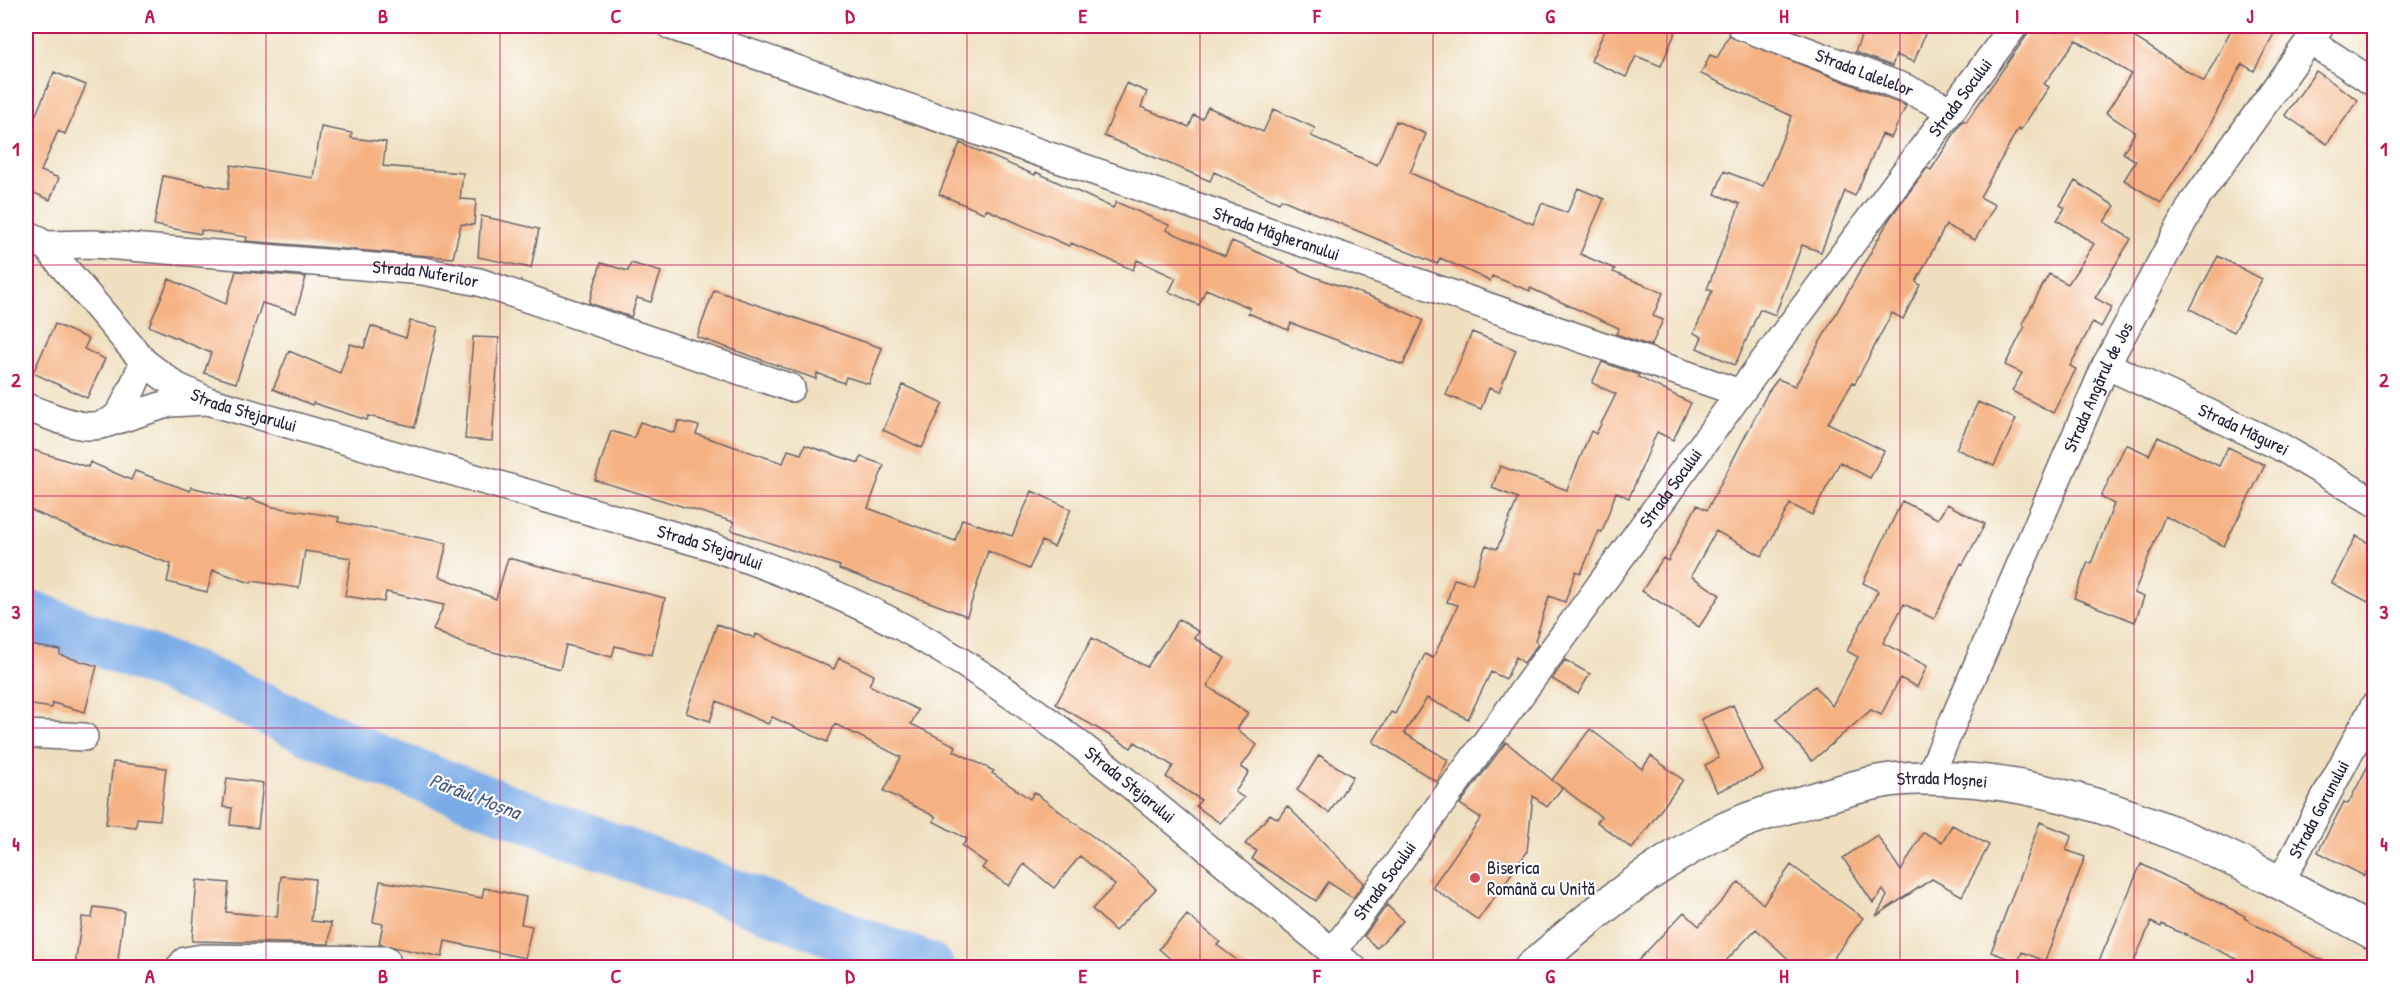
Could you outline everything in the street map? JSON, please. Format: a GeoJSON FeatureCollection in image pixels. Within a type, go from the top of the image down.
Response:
{"type":"FeatureCollection","features":[{"type":"Feature","properties":{"kind":"main road","name":"Strada Moșnei"},"geometry":{"type":"LineString","coordinates":[[1531,968],[1591,916],[1666,862],[1717,833],[1770,812],[1874,783],[1929,778],[2002,782],[2085,802],[2173,833],[2281,881],[2374,933]]}},
{"type":"Feature","properties":{"kind":"street","name":"Strada Măgheranului"},"geometry":{"type":"LineString","coordinates":[[671,26],[1740,393]]}},
{"type":"Feature","properties":{"kind":"street","name":"Strada Lalelelor"},"geometry":{"type":"LineString","coordinates":[[1741,26],[1894,84],[1952,110]]}},
{"type":"Feature","properties":{"kind":"street","name":"Strada Socului"},"geometry":{"type":"LineString","coordinates":[[1343,960],[1740,393],[2014,26]]}},
{"type":"Feature","properties":{"kind":"street"},"geometry":{"type":"LineString","coordinates":[[2315,33],[2374,83]]}},
{"type":"Feature","properties":{"kind":"street","name":"Strada Angărul de Jos"},"geometry":{"type":"LineString","coordinates":[[1929,778],[2106,364],[2193,203],[2315,33]]}},
{"type":"Feature","properties":{"kind":"street","name":"Strada Stejarului"},"geometry":{"type":"LineString","coordinates":[[35,239],[144,362],[176,386],[208,401],[707,545],[791,575],[904,628],[1019,699],[1125,778],[1343,960]]}},
{"type":"Feature","properties":{"kind":"street","name":"Strada Nuferilor"},"geometry":{"type":"LineString","coordinates":[[35,239],[423,271],[479,282],[791,388]]}},
{"type":"Feature","properties":{"kind":"street"},"geometry":{"type":"LineString","coordinates":[[108,423],[120,412],[144,362]]}},
{"type":"Feature","properties":{"kind":"street","name":"Strada Măgurei"},"geometry":{"type":"LineString","coordinates":[[2106,364],[2279,446],[2374,502]]}},
{"type":"Feature","properties":{"kind":"street"},"geometry":{"type":"LineString","coordinates":[[26,407],[95,427],[170,403],[208,401]]}},
{"type":"Feature","properties":{"kind":"street","name":"Strada Gorunului"},"geometry":{"type":"LineString","coordinates":[[2281,881],[2374,706]]}},
{"type":"Feature","properties":{"kind":"street"},"geometry":{"type":"LineString","coordinates":[[26,734],[84,737]]}},
{"type":"Feature","properties":{"kind":"street"},"geometry":{"type":"LineString","coordinates":[[179,968],[185,961],[201,958],[386,960]]}},
{"type":"Feature","properties":{"kind":"building"},"geometry":{"type":"Polygon","coordinates":[[[1607,26],[1678,26],[1661,66],[1636,56],[1626,77],[1591,61],[1607,26]]]}},
{"type":"Feature","properties":{"kind":"building"},"geometry":{"type":"Polygon","coordinates":[[[1865,26],[1928,26],[1914,62],[1896,55],[1892,66],[1855,52],[1865,26]]]}},
{"type":"Feature","properties":{"kind":"building"},"geometry":{"type":"Polygon","coordinates":[[[2029,26],[2117,26],[2204,82],[2233,26],[2278,26],[2254,71],[2242,64],[2205,134],[2161,203],[2124,180],[2136,161],[2123,153],[2135,132],[2106,113],[2131,74],[2076,40],[2044,84],[2049,87],[2020,131],[2018,129],[1980,197],[1995,205],[1975,240],[1946,225],[1916,282],[1920,285],[1903,319],[1892,313],[1855,383],[1853,382],[1828,423],[1884,451],[1870,478],[1840,462],[1812,515],[1790,504],[1762,556],[1716,531],[1691,576],[1720,595],[1699,627],[1642,591],[1663,558],[1668,561],[1697,505],[1707,510],[1768,392],[1778,379],[1795,386],[1890,218],[1927,168],[1931,170],[1963,120],[1966,122],[2027,35],[2029,26]]]}},
{"type":"Feature","properties":{"kind":"building"},"geometry":{"type":"Polygon","coordinates":[[[1729,36],[1906,106],[1891,138],[1882,134],[1855,196],[1845,191],[1821,252],[1802,245],[1775,315],[1760,309],[1735,365],[1697,348],[1702,337],[1694,333],[1712,291],[1707,289],[1740,204],[1715,194],[1724,171],[1763,186],[1792,116],[1701,74],[1710,55],[1717,58],[1729,36]]]}},
{"type":"Feature","properties":{"kind":"building"},"geometry":{"type":"Polygon","coordinates":[[[2316,71],[2358,100],[2327,144],[2285,115],[2316,71]]]}},
{"type":"Feature","properties":{"kind":"building"},"geometry":{"type":"Polygon","coordinates":[[[54,72],[86,85],[65,134],[58,131],[41,171],[59,178],[50,200],[32,192],[26,207],[26,138],[54,72]]]}},
{"type":"Feature","properties":{"kind":"building"},"geometry":{"type":"Polygon","coordinates":[[[1126,83],[1147,92],[1141,107],[1189,127],[1194,115],[1202,119],[1208,107],[1263,132],[1274,109],[1315,128],[1311,136],[1377,165],[1396,121],[1426,134],[1410,173],[1533,224],[1542,203],[1567,213],[1578,188],[1604,199],[1580,254],[1615,269],[1613,272],[1663,293],[1653,316],[1663,320],[1651,346],[1616,334],[1619,328],[1530,288],[1530,291],[1492,276],[1490,281],[1440,258],[1437,264],[1281,199],[1279,203],[1214,172],[1210,181],[1104,136],[1126,83]]]}},
{"type":"Feature","properties":{"kind":"building"},"geometry":{"type":"Polygon","coordinates":[[[321,127],[352,133],[351,138],[386,142],[383,166],[463,173],[460,199],[476,200],[474,225],[461,224],[453,258],[246,241],[247,237],[201,230],[201,234],[154,225],[163,176],[228,189],[231,165],[313,178],[321,127]]]}},
{"type":"Feature","properties":{"kind":"building"},"geometry":{"type":"Polygon","coordinates":[[[960,143],[1035,175],[1036,172],[1113,208],[1116,202],[1169,225],[1166,230],[1225,256],[1232,241],[1312,276],[1377,299],[1423,320],[1403,365],[1291,323],[1288,330],[1248,313],[1250,308],[1206,289],[1199,305],[1169,292],[1176,278],[1137,260],[1133,270],[1071,243],[1069,246],[986,209],[984,213],[939,194],[960,143]]]}},
{"type":"Feature","properties":{"kind":"building"},"geometry":{"type":"Polygon","coordinates":[[[2075,181],[2115,206],[2104,222],[2131,239],[2095,298],[2112,307],[2101,327],[2093,322],[2070,366],[2076,369],[2053,413],[2012,391],[2022,373],[2005,365],[2025,326],[2022,324],[2049,274],[2068,284],[2094,244],[2057,220],[2065,208],[2060,205],[2075,181]]]}},
{"type":"Feature","properties":{"kind":"building"},"geometry":{"type":"Polygon","coordinates":[[[481,216],[539,229],[531,268],[478,257],[481,216]]]}},
{"type":"Feature","properties":{"kind":"building"},"geometry":{"type":"Polygon","coordinates":[[[2218,256],[2262,279],[2234,332],[2190,309],[2218,256]]]}},
{"type":"Feature","properties":{"kind":"building"},"geometry":{"type":"Polygon","coordinates":[[[601,263],[628,271],[631,263],[661,272],[651,302],[637,298],[631,317],[589,303],[601,263]]]}},
{"type":"Feature","properties":{"kind":"building"},"geometry":{"type":"Polygon","coordinates":[[[236,271],[306,277],[296,313],[262,303],[236,383],[204,373],[211,353],[149,326],[169,279],[226,304],[236,271]]]}},
{"type":"Feature","properties":{"kind":"building"},"geometry":{"type":"Polygon","coordinates":[[[714,290],[882,348],[869,384],[846,377],[844,383],[817,373],[816,379],[697,337],[714,290]]]}},
{"type":"Feature","properties":{"kind":"building"},"geometry":{"type":"Polygon","coordinates":[[[410,321],[438,327],[415,427],[368,416],[367,420],[313,403],[312,405],[273,389],[289,351],[340,373],[350,344],[364,348],[371,326],[406,338],[410,321]]]}},
{"type":"Feature","properties":{"kind":"building"},"geometry":{"type":"Polygon","coordinates":[[[55,324],[89,339],[84,349],[105,359],[87,398],[33,373],[55,324]]]}},
{"type":"Feature","properties":{"kind":"building"},"geometry":{"type":"Polygon","coordinates":[[[1472,332],[1516,350],[1499,392],[1489,388],[1481,409],[1446,395],[1472,332]]]}},
{"type":"Feature","properties":{"kind":"building"},"geometry":{"type":"Polygon","coordinates":[[[473,337],[499,338],[492,441],[465,439],[473,337]]]}},
{"type":"Feature","properties":{"kind":"building"},"geometry":{"type":"Polygon","coordinates":[[[1602,362],[1639,375],[1638,377],[1691,403],[1673,440],[1657,432],[1629,498],[1616,492],[1602,532],[1599,531],[1581,573],[1576,571],[1565,602],[1549,596],[1535,641],[1538,644],[1524,663],[1516,657],[1506,679],[1491,672],[1468,719],[1427,698],[1404,733],[1448,760],[1437,782],[1373,742],[1391,712],[1395,714],[1425,654],[1433,658],[1458,605],[1447,602],[1454,579],[1472,584],[1486,545],[1497,549],[1518,498],[1492,488],[1500,466],[1567,490],[1591,431],[1596,434],[1616,394],[1592,383],[1602,362]]]}},
{"type":"Feature","properties":{"kind":"building"},"geometry":{"type":"Polygon","coordinates":[[[903,385],[943,403],[922,448],[883,430],[903,385]]]}},
{"type":"Feature","properties":{"kind":"building"},"geometry":{"type":"Polygon","coordinates":[[[1978,402],[2016,419],[1994,466],[1956,449],[1978,402]]]}},
{"type":"Feature","properties":{"kind":"building"},"geometry":{"type":"Polygon","coordinates":[[[678,421],[699,426],[696,434],[783,463],[788,450],[801,454],[805,445],[859,463],[861,457],[884,465],[868,508],[955,541],[962,519],[1012,536],[1032,491],[1071,509],[1054,547],[1042,541],[1029,569],[988,551],[967,616],[839,569],[840,566],[731,530],[734,522],[595,480],[611,431],[634,438],[640,422],[675,433],[678,421]]]}},
{"type":"Feature","properties":{"kind":"building"},"geometry":{"type":"Polygon","coordinates":[[[2158,437],[2219,466],[2228,447],[2265,465],[2224,546],[2165,516],[2134,593],[2144,597],[2135,622],[2074,598],[2088,562],[2091,564],[2114,504],[2101,497],[2126,444],[2149,455],[2158,437]]]}},
{"type":"Feature","properties":{"kind":"building"},"geometry":{"type":"Polygon","coordinates":[[[33,450],[88,467],[90,462],[131,480],[135,471],[190,491],[191,487],[246,501],[248,498],[273,507],[339,517],[338,522],[447,543],[439,576],[496,599],[508,558],[665,598],[652,655],[615,646],[612,657],[566,645],[560,669],[466,645],[433,630],[444,605],[386,592],[384,602],[345,596],[351,558],[305,551],[299,588],[252,581],[251,583],[213,570],[207,592],[167,582],[171,564],[87,535],[26,508],[26,473],[33,450]]]}},
{"type":"Feature","properties":{"kind":"building"},"geometry":{"type":"Polygon","coordinates":[[[1902,501],[1938,519],[1947,504],[1985,524],[1963,564],[1961,563],[1934,619],[1904,604],[1883,643],[1927,666],[1917,687],[1900,678],[1881,715],[1871,710],[1812,761],[1776,719],[1815,686],[1832,706],[1858,657],[1847,651],[1878,591],[1863,583],[1902,501]]]}},
{"type":"Feature","properties":{"kind":"building"},"geometry":{"type":"Polygon","coordinates":[[[2356,536],[2374,546],[2374,605],[2332,583],[2356,536]]]}},
{"type":"Feature","properties":{"kind":"building"},"geometry":{"type":"Polygon","coordinates":[[[1179,619],[1199,632],[1194,638],[1225,658],[1207,686],[1248,713],[1237,729],[1257,745],[1241,767],[1249,772],[1235,792],[1244,798],[1220,823],[1196,806],[1201,800],[1166,777],[1173,766],[1135,742],[1131,748],[1056,704],[1092,638],[1147,667],[1179,619]]]}},
{"type":"Feature","properties":{"kind":"building"},"geometry":{"type":"Polygon","coordinates":[[[717,624],[755,638],[756,634],[834,669],[839,658],[874,675],[869,685],[918,710],[911,724],[956,746],[954,751],[994,771],[992,773],[1030,799],[1034,792],[1133,867],[1156,889],[1115,931],[1092,909],[1115,885],[1080,856],[1054,888],[1024,864],[1009,886],[982,868],[986,863],[962,846],[967,839],[933,821],[936,817],[884,791],[901,757],[835,724],[827,742],[772,717],[768,724],[717,701],[710,721],[686,713],[717,624]]]}},
{"type":"Feature","properties":{"kind":"building"},"geometry":{"type":"Polygon","coordinates":[[[29,645],[60,650],[60,655],[97,666],[85,712],[53,703],[52,708],[26,704],[29,645]]]}},
{"type":"Feature","properties":{"kind":"building"},"geometry":{"type":"Polygon","coordinates":[[[1565,660],[1590,674],[1578,694],[1552,679],[1565,660]]]}},
{"type":"Feature","properties":{"kind":"building"},"geometry":{"type":"Polygon","coordinates":[[[1733,705],[1763,771],[1717,792],[1705,765],[1719,758],[1701,719],[1733,705]]]}},
{"type":"Feature","properties":{"kind":"building"},"geometry":{"type":"Polygon","coordinates":[[[1590,729],[1642,769],[1651,756],[1683,780],[1632,849],[1597,822],[1601,817],[1552,780],[1590,729]]]}},
{"type":"Feature","properties":{"kind":"building"},"geometry":{"type":"Polygon","coordinates":[[[1506,742],[1562,788],[1547,807],[1533,796],[1527,852],[1478,920],[1432,887],[1481,818],[1460,804],[1506,742]]]}},
{"type":"Feature","properties":{"kind":"building"},"geometry":{"type":"Polygon","coordinates":[[[2374,754],[2374,856],[2364,876],[2318,852],[2344,802],[2348,804],[2374,754]]]}},
{"type":"Feature","properties":{"kind":"building"},"geometry":{"type":"Polygon","coordinates":[[[1319,755],[1353,777],[1329,813],[1297,790],[1319,755]]]}},
{"type":"Feature","properties":{"kind":"building"},"geometry":{"type":"Polygon","coordinates":[[[113,762],[166,768],[160,820],[137,818],[136,827],[106,824],[113,762]]]}},
{"type":"Feature","properties":{"kind":"building"},"geometry":{"type":"Polygon","coordinates":[[[227,778],[263,783],[258,828],[230,825],[232,808],[223,807],[227,778]]]}},
{"type":"Feature","properties":{"kind":"building"},"geometry":{"type":"Polygon","coordinates":[[[1287,806],[1364,883],[1353,898],[1328,882],[1316,901],[1252,859],[1257,851],[1245,844],[1270,814],[1278,819],[1287,806]]]}},
{"type":"Feature","properties":{"kind":"building"},"geometry":{"type":"Polygon","coordinates":[[[2040,822],[2072,835],[2066,850],[2085,857],[2045,961],[2022,952],[2018,962],[1991,952],[2040,822]]]}},
{"type":"Feature","properties":{"kind":"building"},"geometry":{"type":"Polygon","coordinates":[[[1952,825],[1989,845],[1962,896],[1932,879],[1876,916],[1887,896],[1883,890],[1873,903],[1843,858],[1877,835],[1901,871],[1923,832],[1942,842],[1952,825]]]}},
{"type":"Feature","properties":{"kind":"building"},"geometry":{"type":"Polygon","coordinates":[[[2141,864],[2245,916],[2244,918],[2273,935],[2337,968],[2235,968],[2239,960],[2162,924],[2161,927],[2151,922],[2131,968],[2096,968],[2141,864]]]}},
{"type":"Feature","properties":{"kind":"building"},"geometry":{"type":"Polygon","coordinates":[[[1791,865],[1863,918],[1826,968],[1798,968],[1756,929],[1719,968],[1631,968],[1684,912],[1699,926],[1739,882],[1763,904],[1791,865]]]}},
{"type":"Feature","properties":{"kind":"building"},"geometry":{"type":"Polygon","coordinates":[[[281,876],[315,879],[311,921],[331,923],[329,944],[192,941],[197,880],[229,883],[226,912],[277,917],[281,876]]]}},
{"type":"Feature","properties":{"kind":"building"},"geometry":{"type":"Polygon","coordinates":[[[380,881],[482,898],[484,888],[526,897],[521,924],[532,926],[525,958],[445,941],[442,957],[379,944],[383,924],[373,922],[380,881]]]}},
{"type":"Feature","properties":{"kind":"building"},"geometry":{"type":"Polygon","coordinates":[[[1387,905],[1403,921],[1377,948],[1364,936],[1387,905]]]}},
{"type":"Feature","properties":{"kind":"building"},"geometry":{"type":"Polygon","coordinates":[[[94,907],[124,911],[117,968],[75,966],[82,917],[92,918],[94,907]]]}},
{"type":"Feature","properties":{"kind":"building"},"geometry":{"type":"Polygon","coordinates":[[[1187,915],[1220,942],[1217,945],[1247,968],[1181,968],[1159,949],[1187,915]]]}},
{"type":"Feature","properties":{"kind":"waterway","name":"Pârâul Moșna"},"geometry":{"type":"LineString","coordinates":[[26,614],[197,678],[375,759],[929,968]]}},
{"type":"Feature","properties":{"kind":"place","name":"Biserica Română cu Unită"},"geometry":{"type":"Point","coordinates":[1475,878]}}]}
